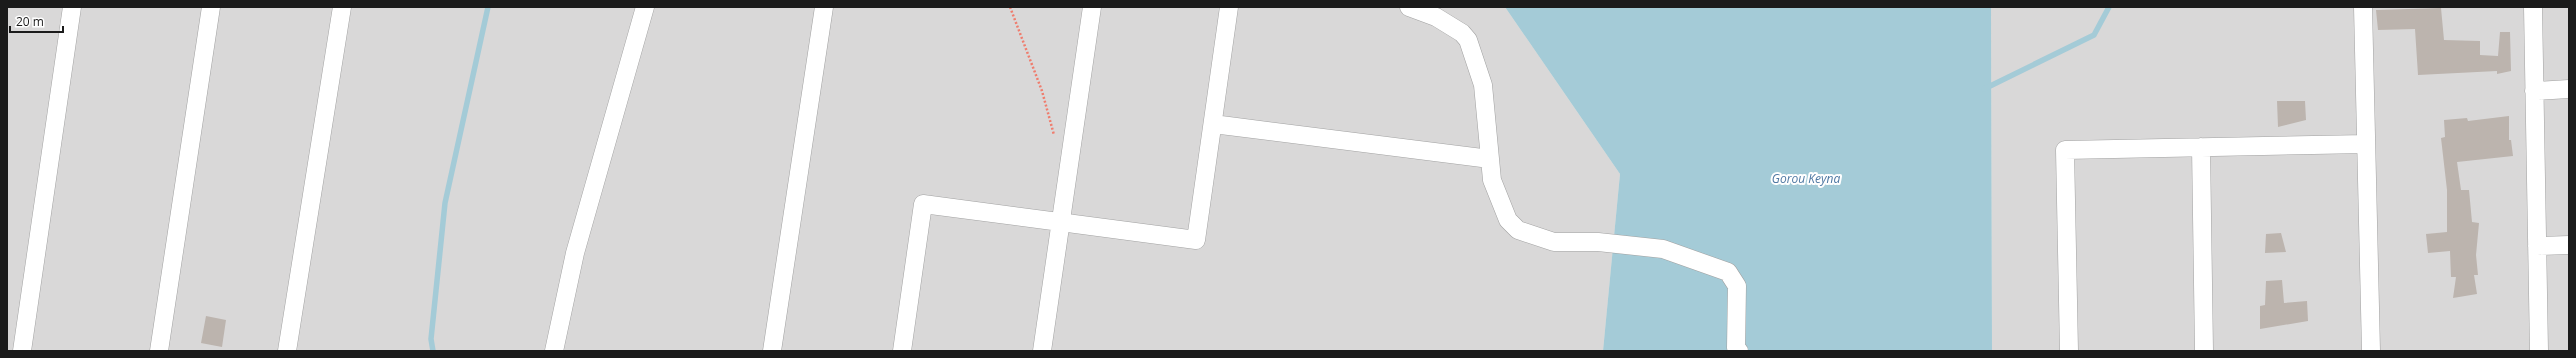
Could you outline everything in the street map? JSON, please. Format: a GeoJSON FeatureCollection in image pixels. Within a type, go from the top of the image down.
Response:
{"type":"FeatureCollection","features":[{"type":"Feature","properties":{"kind":"street"},"geometry":{"type":"LineString","coordinates":[[22,351],[72,7]]}},
{"type":"Feature","properties":{"kind":"street"},"geometry":{"type":"LineString","coordinates":[[159,351],[211,7]]}},
{"type":"Feature","properties":{"kind":"street"},"geometry":{"type":"LineString","coordinates":[[287,351],[342,7]]}},
{"type":"Feature","properties":{"kind":"street"},"geometry":{"type":"LineString","coordinates":[[554,351],[575,253],[645,7]]}},
{"type":"Feature","properties":{"kind":"street"},"geometry":{"type":"LineString","coordinates":[[772,351],[824,7]]}},
{"type":"Feature","properties":{"kind":"street"},"geometry":{"type":"LineString","coordinates":[[1042,351],[1092,7]]}},
{"type":"Feature","properties":{"kind":"street"},"geometry":{"type":"LineString","coordinates":[[902,351],[924,204],[1196,240],[1229,7]]}},
{"type":"Feature","properties":{"kind":"street"},"geometry":{"type":"LineString","coordinates":[[1409,7],[1436,17],[1462,32],[1468,40],[1483,85],[1492,180],[1499,201],[1508,220],[1518,230],[1554,242],[1598,242],[1663,249],[1728,272],[1737,286],[1735,320],[1736,348],[1739,351]]}},
{"type":"Feature","properties":{"kind":"street"},"geometry":{"type":"LineString","coordinates":[[2363,7],[2371,351]]}},
{"type":"Feature","properties":{"kind":"street"},"geometry":{"type":"LineString","coordinates":[[2533,7],[2539,351]]}},
{"type":"Feature","properties":{"kind":"street"},"geometry":{"type":"LineString","coordinates":[[2534,91],[2569,89]]}},
{"type":"Feature","properties":{"kind":"street"},"geometry":{"type":"LineString","coordinates":[[1213,124],[1490,159]]}},
{"type":"Feature","properties":{"kind":"street"},"geometry":{"type":"LineString","coordinates":[[2069,351],[2065,150],[2366,144]]}},
{"type":"Feature","properties":{"kind":"street"},"geometry":{"type":"LineString","coordinates":[[2201,147],[2204,351]]}},
{"type":"Feature","properties":{"kind":"street"},"geometry":{"type":"LineString","coordinates":[[2537,246],[2569,245]]}},
{"type":"Feature","properties":{"kind":"path"},"geometry":{"type":"LineString","coordinates":[[1010,7],[1042,91],[1056,143]]}},
{"type":"Feature","properties":{"kind":"shaded area"},"geometry":{"type":"Polygon","coordinates":[[[7,7],[1505,7],[1620,174],[1603,351],[7,351],[7,7]]]}},
{"type":"Feature","properties":{"kind":"shaded area"},"geometry":{"type":"Polygon","coordinates":[[[1991,7],[2569,7],[2569,351],[1992,351],[1991,7]]]}},
{"type":"Feature","properties":{"kind":"water","name":"Gorou Keyna"},"geometry":{"type":"Polygon","coordinates":[[[1505,7],[1991,7],[1992,351],[1603,351],[1620,174],[1505,7]]]}},
{"type":"Feature","properties":{"kind":"building"},"geometry":{"type":"Polygon","coordinates":[[[2441,8],[2444,40],[2480,41],[2480,55],[2498,56],[2500,32],[2510,32],[2511,71],[2497,74],[2497,71],[2418,75],[2415,29],[2378,30],[2376,10],[2441,8]]]}},
{"type":"Feature","properties":{"kind":"building"},"geometry":{"type":"Polygon","coordinates":[[[2277,101],[2305,101],[2306,120],[2278,127],[2277,101]]]}},
{"type":"Feature","properties":{"kind":"building"},"geometry":{"type":"Polygon","coordinates":[[[2509,116],[2509,140],[2511,140],[2513,156],[2457,162],[2461,190],[2469,190],[2472,222],[2479,223],[2476,255],[2478,275],[2474,275],[2477,294],[2453,298],[2456,277],[2451,277],[2450,251],[2428,253],[2426,234],[2447,232],[2447,190],[2441,138],[2445,137],[2444,120],[2467,118],[2468,121],[2509,116]]]}},
{"type":"Feature","properties":{"kind":"building"},"geometry":{"type":"Polygon","coordinates":[[[2281,233],[2286,252],[2265,253],[2266,234],[2281,233]]]}},
{"type":"Feature","properties":{"kind":"building"},"geometry":{"type":"Polygon","coordinates":[[[2282,280],[2284,303],[2307,301],[2308,321],[2260,329],[2260,306],[2265,305],[2266,281],[2282,280]]]}},
{"type":"Feature","properties":{"kind":"building"},"geometry":{"type":"Polygon","coordinates":[[[206,316],[226,320],[222,347],[201,343],[206,316]]]}},
{"type":"Feature","properties":{"kind":"waterway"},"geometry":{"type":"LineString","coordinates":[[433,351],[431,339],[445,203],[488,7]]}},
{"type":"Feature","properties":{"kind":"waterway"},"geometry":{"type":"LineString","coordinates":[[1984,89],[2094,35],[2109,7]]}}]}
